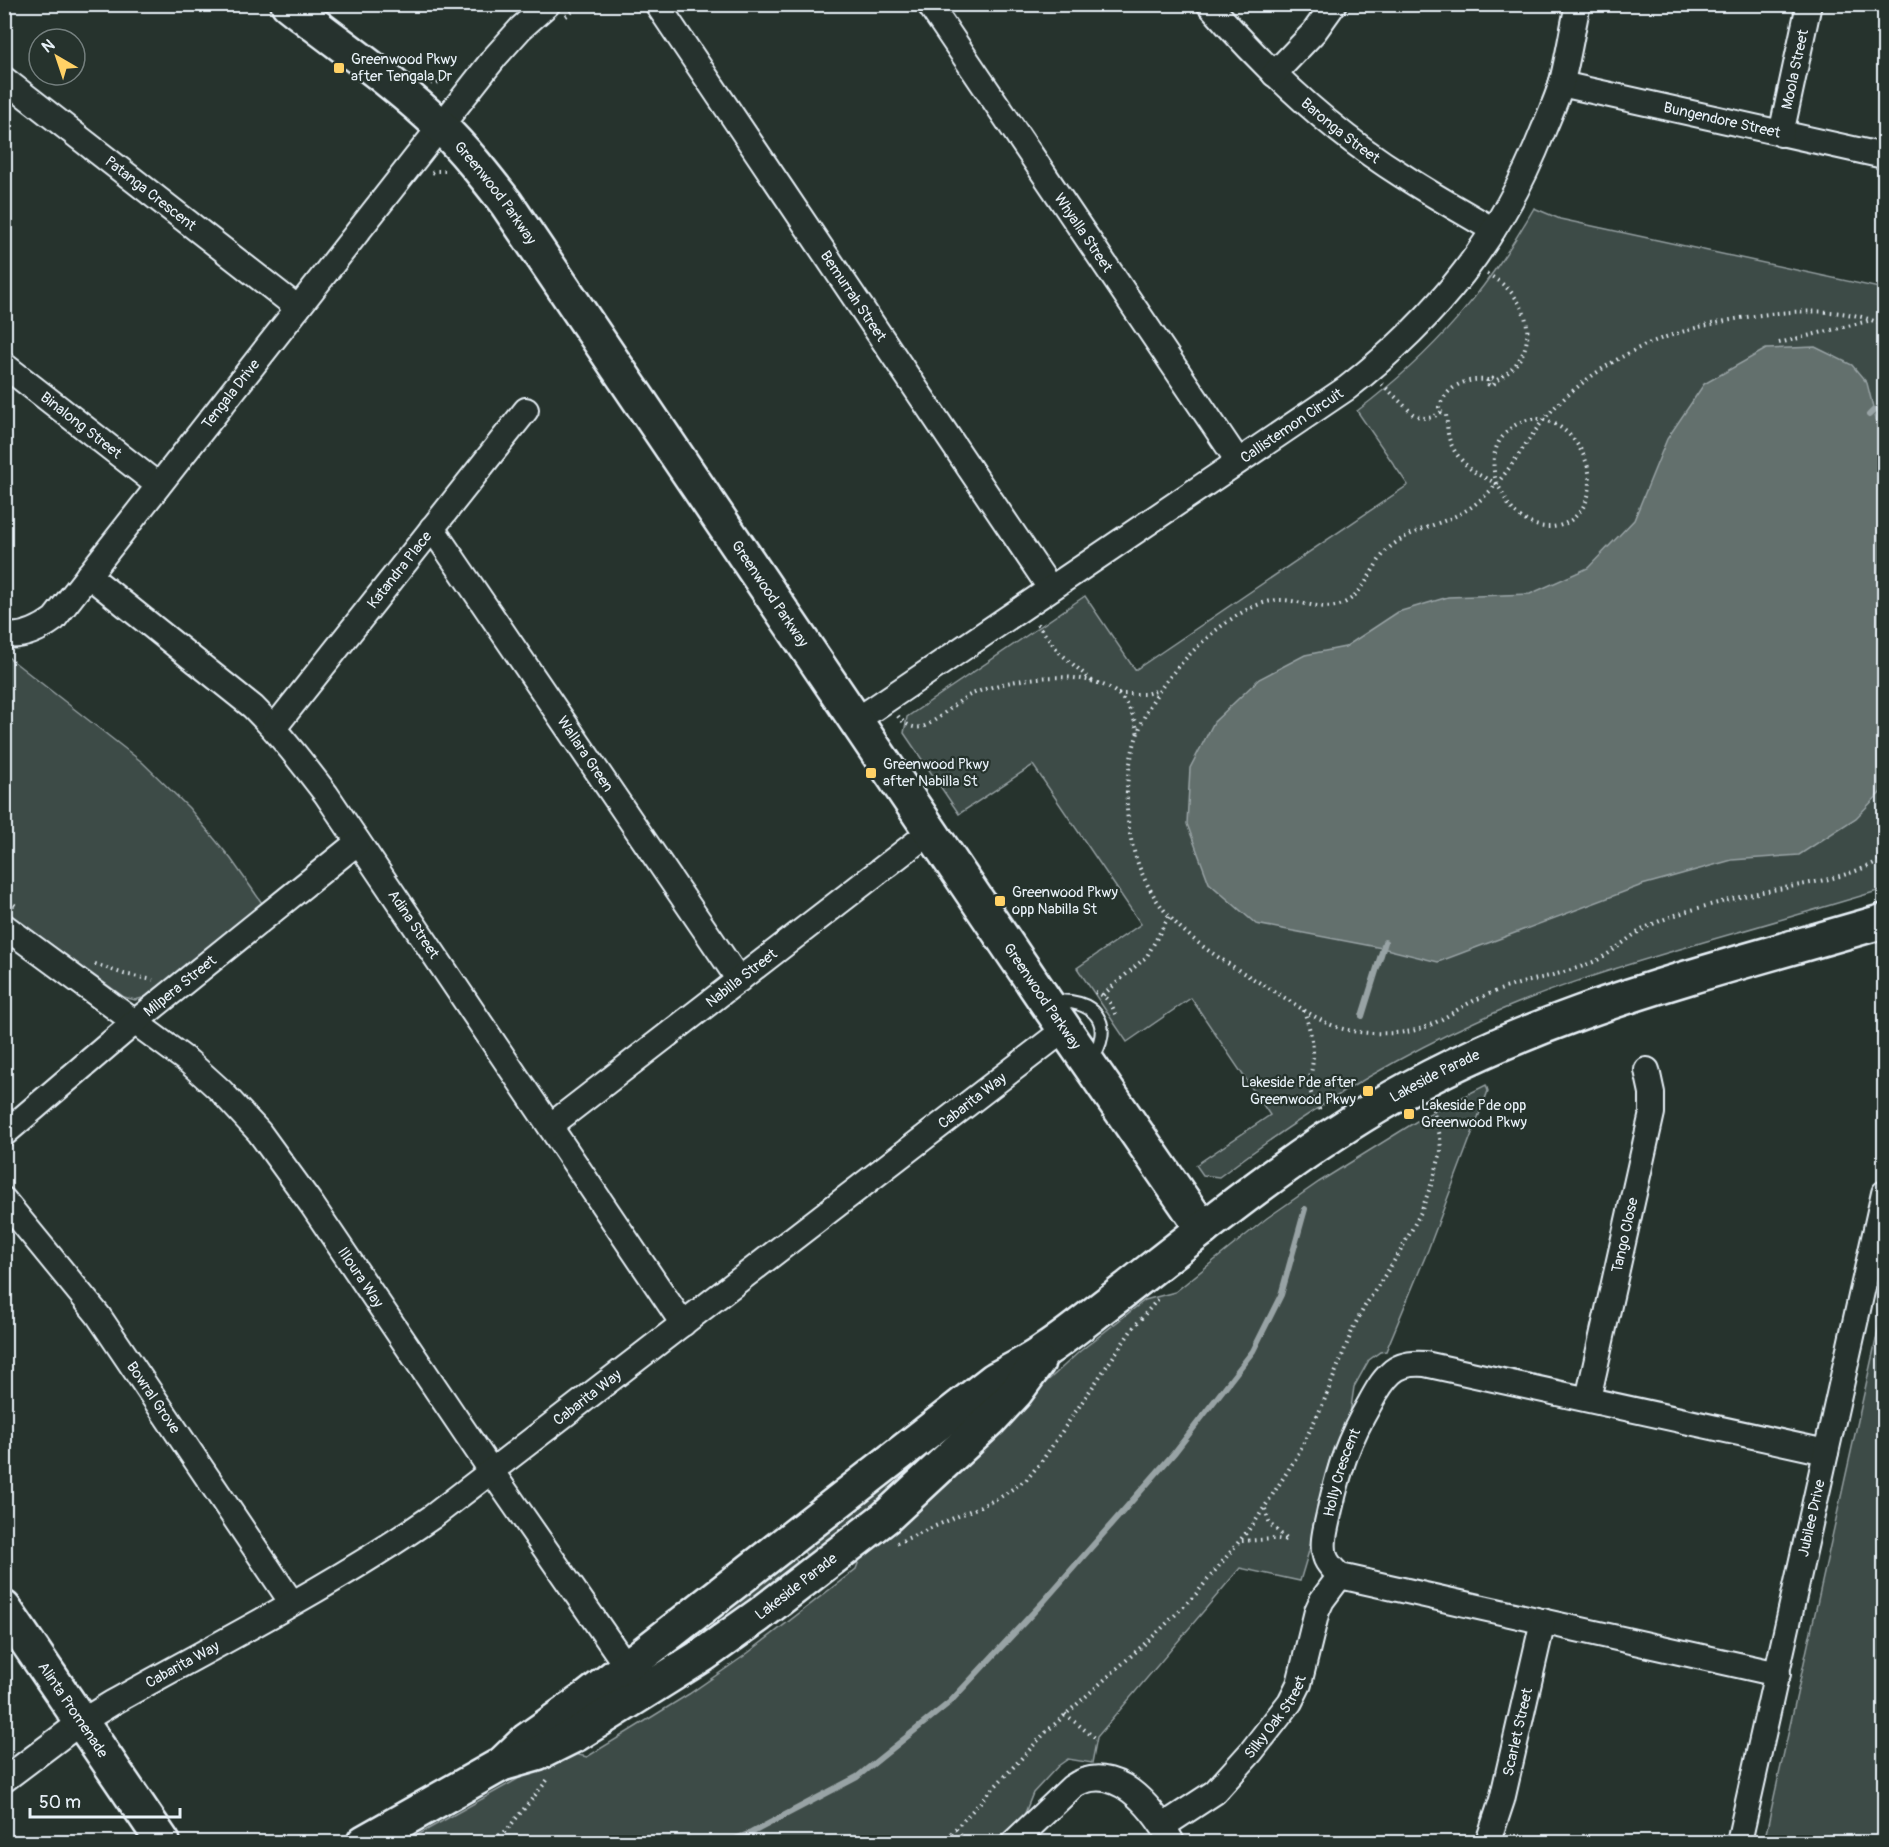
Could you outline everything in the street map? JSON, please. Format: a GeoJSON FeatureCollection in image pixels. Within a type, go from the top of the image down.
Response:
{"type":"FeatureCollection","features":[{"type":"Feature","properties":{"kind":"street","name":"Greenwood Parkway"},"geometry":{"type":"LineString","coordinates":[[288,4],[416,104],[466,153],[506,203],[1046,1002],[1203,1229]]}},
{"type":"Feature","properties":{"kind":"street"},"geometry":{"type":"LineString","coordinates":[[440,126],[495,57],[521,28],[548,4]]}},
{"type":"Feature","properties":{"kind":"street","name":"Bemurrah Street"},"geometry":{"type":"LineString","coordinates":[[657,4],[1050,588]]}},
{"type":"Feature","properties":{"kind":"street","name":"Whyalla Street"},"geometry":{"type":"LineString","coordinates":[[929,4],[1238,462]]}},
{"type":"Feature","properties":{"kind":"street","name":"Baronga Street"},"geometry":{"type":"LineString","coordinates":[[1209,4],[1274,74],[1328,122],[1402,176],[1493,230]]}},
{"type":"Feature","properties":{"kind":"street"},"geometry":{"type":"LineString","coordinates":[[1274,74],[1314,32],[1334,4]]}},
{"type":"Feature","properties":{"kind":"street","name":"Callistemon Circuit"},"geometry":{"type":"LineString","coordinates":[[857,720],[1347,388],[1404,341],[1458,282],[1493,230],[1533,158],[1561,84],[1578,4]]}},
{"type":"Feature","properties":{"kind":"street","name":"Moola Street"},"geometry":{"type":"LineString","coordinates":[[1781,134],[1809,4]]}},
{"type":"Feature","properties":{"kind":"street","name":"Patanga Crescent"},"geometry":{"type":"LineString","coordinates":[[4,79],[298,308]]}},
{"type":"Feature","properties":{"kind":"street","name":"Bungendore Street"},"geometry":{"type":"LineString","coordinates":[[1561,84],[1884,156]]}},
{"type":"Feature","properties":{"kind":"street","name":"Tengala Drive"},"geometry":{"type":"LineString","coordinates":[[4,635],[26,634],[54,619],[440,126]]}},
{"type":"Feature","properties":{"kind":"street","name":"Binalong Street"},"geometry":{"type":"LineString","coordinates":[[4,365],[158,485]]}},
{"type":"Feature","properties":{"kind":"street","name":"Katandra Place"},"geometry":{"type":"LineString","coordinates":[[274,728],[526,410]]}},
{"type":"Feature","properties":{"kind":"street","name":"Wallara Green"},"geometry":{"type":"LineString","coordinates":[[432,528],[739,980]]}},
{"type":"Feature","properties":{"kind":"street","name":"Adina Street"},"geometry":{"type":"LineString","coordinates":[[88,575],[224,682],[274,728],[326,794],[683,1324]]}},
{"type":"Feature","properties":{"kind":"street","name":"Nabilla Street"},"geometry":{"type":"LineString","coordinates":[[550,1126],[932,831]]}},
{"type":"Feature","properties":{"kind":"street","name":"Milpera Street"},"geometry":{"type":"LineString","coordinates":[[4,1134],[135,1022],[358,842]]}},
{"type":"Feature","properties":{"kind":"street","name":"Illoura Way"},"geometry":{"type":"LineString","coordinates":[[11,916],[135,1022],[203,1074],[260,1132],[646,1693]]}},
{"type":"Feature","properties":{"kind":"street","name":"Lakeside Parade"},"geometry":{"type":"LineString","coordinates":[[502,1764],[527,1740],[588,1697],[994,1380],[1046,1351],[1203,1229],[1310,1149],[1345,1126],[1473,1056],[1589,1009],[1884,921]]}},
{"type":"Feature","properties":{"kind":"street","name":"Cabarita Way"},"geometry":{"type":"LineString","coordinates":[[4,1780],[81,1722],[112,1703],[395,1543],[492,1472],[1065,1029]]}},
{"type":"Feature","properties":{"kind":"street","name":"Tango Close"},"geometry":{"type":"LineString","coordinates":[[1588,1399],[1652,1113],[1652,1093],[1647,1070]]}},
{"type":"Feature","properties":{"kind":"street","name":"Jubilee Drive"},"geometry":{"type":"LineString","coordinates":[[1739,1842],[1884,1193]]}},
{"type":"Feature","properties":{"kind":"street","name":"Bowral Grove"},"geometry":{"type":"LineString","coordinates":[[4,1200],[99,1315],[292,1603]]}},
{"type":"Feature","properties":{"kind":"street","name":"Lakeside Parade"},"geometry":{"type":"LineString","coordinates":[[364,1842],[502,1764],[537,1754],[577,1734],[646,1693],[759,1615],[886,1517],[990,1420],[1016,1392],[1046,1351]]}},
{"type":"Feature","properties":{"kind":"street","name":"Holly Crescent"},"geometry":{"type":"LineString","coordinates":[[1340,1576],[1332,1569],[1326,1558],[1324,1546],[1339,1472],[1356,1427],[1384,1380],[1402,1365],[1425,1364],[1826,1452]]}},
{"type":"Feature","properties":{"kind":"street"},"geometry":{"type":"LineString","coordinates":[[1340,1576],[1778,1674]]}},
{"type":"Feature","properties":{"kind":"street","name":"Silky Oak Street"},"geometry":{"type":"LineString","coordinates":[[1168,1834],[1215,1792],[1251,1752],[1290,1702],[1299,1684],[1317,1611],[1322,1600],[1340,1576]]}},
{"type":"Feature","properties":{"kind":"street","name":"Alinta Promenade"},"geometry":{"type":"LineString","coordinates":[[4,1608],[163,1842]]}},
{"type":"Feature","properties":{"kind":"street","name":"Scarlet Street"},"geometry":{"type":"LineString","coordinates":[[1488,1842],[1502,1800],[1543,1621]]}},
{"type":"Feature","properties":{"kind":"street"},"geometry":{"type":"LineString","coordinates":[[1014,1842],[1072,1787],[1082,1780],[1094,1777],[1117,1782],[1148,1807],[1168,1834]]}},
{"type":"Feature","properties":{"kind":"lane"},"geometry":{"type":"LineString","coordinates":[[1046,1002],[1073,1001],[1090,1008],[1096,1014],[1102,1032],[1096,1053],[1088,1063]]}},
{"type":"Feature","properties":{"kind":"path"},"geometry":{"type":"LineString","coordinates":[[1486,274],[1506,286],[1522,306],[1527,337],[1521,357],[1514,368],[1495,381],[1491,378],[1461,382],[1446,393],[1439,407],[1446,415],[1452,447],[1472,470],[1497,485]]}},
{"type":"Feature","properties":{"kind":"path"},"geometry":{"type":"LineString","coordinates":[[1884,327],[1870,320],[1821,312],[1770,314],[1693,328],[1646,345],[1602,368],[1574,390],[1544,420],[1497,485],[1471,508],[1456,517],[1396,542],[1383,554],[1362,588],[1349,601],[1334,607],[1281,600],[1263,603],[1244,610],[1218,629],[1184,660],[1160,690],[1146,713],[1132,755],[1126,802],[1128,829],[1136,861],[1146,882],[1169,916],[1209,951],[1304,1010],[1329,1024],[1348,1030],[1395,1033],[1432,1026],[1481,997],[1512,985],[1576,969],[1604,958],[1645,928],[1665,919],[1732,898],[1796,886],[1863,869],[1884,858]]}},
{"type":"Feature","properties":{"kind":"path"},"geometry":{"type":"LineString","coordinates":[[1779,344],[1870,320]]}},
{"type":"Feature","properties":{"kind":"path"},"geometry":{"type":"LineString","coordinates":[[1382,384],[1419,417],[1434,417],[1441,412]]}},
{"type":"Feature","properties":{"kind":"path"},"geometry":{"type":"LineString","coordinates":[[1535,418],[1544,420],[1555,423],[1566,430],[1586,461],[1589,486],[1582,509],[1565,524],[1554,528],[1541,527],[1518,516],[1509,506],[1497,485],[1494,475],[1496,447],[1513,426],[1523,420],[1535,418]]}},
{"type":"Feature","properties":{"kind":"path"},"geometry":{"type":"LineString","coordinates":[[1035,621],[1059,652],[1092,681],[1118,694],[1145,694],[1160,690]]}},
{"type":"Feature","properties":{"kind":"path"},"geometry":{"type":"LineString","coordinates":[[894,710],[903,722],[910,726],[922,727],[969,696],[996,685],[1021,679],[1092,681]]}},
{"type":"Feature","properties":{"kind":"path"},"geometry":{"type":"LineString","coordinates":[[1118,694],[1133,715],[1138,737]]}},
{"type":"Feature","properties":{"kind":"path"},"geometry":{"type":"LineString","coordinates":[[895,721],[898,716]]}},
{"type":"Feature","properties":{"kind":"path"},"geometry":{"type":"LineString","coordinates":[[4,898],[11,916]]}},
{"type":"Feature","properties":{"kind":"path"},"geometry":{"type":"LineString","coordinates":[[1103,995],[1147,956],[1169,916]]}},
{"type":"Feature","properties":{"kind":"path"},"geometry":{"type":"LineString","coordinates":[[90,960],[106,968],[156,981]]}},
{"type":"Feature","properties":{"kind":"path"},"geometry":{"type":"LineString","coordinates":[[1086,990],[1103,995],[1114,1009],[1117,1027]]}},
{"type":"Feature","properties":{"kind":"path"},"geometry":{"type":"LineString","coordinates":[[1304,1010],[1313,1055],[1308,1088],[1322,1112]]}},
{"type":"Feature","properties":{"kind":"path"},"geometry":{"type":"LineString","coordinates":[[943,1842],[1065,1714],[1176,1615],[1241,1541],[1264,1508],[1296,1458],[1350,1335],[1365,1306],[1401,1250],[1425,1202],[1439,1161],[1441,1144],[1432,1106],[1424,1110]]}},
{"type":"Feature","properties":{"kind":"path"},"geometry":{"type":"LineString","coordinates":[[896,1544],[999,1498],[1027,1479],[1133,1328],[1161,1296]]}},
{"type":"Feature","properties":{"kind":"path"},"geometry":{"type":"LineString","coordinates":[[1241,1541],[1289,1540],[1270,1524],[1264,1508]]}},
{"type":"Feature","properties":{"kind":"path"},"geometry":{"type":"LineString","coordinates":[[1065,1714],[1095,1738]]}},
{"type":"Feature","properties":{"kind":"path"},"geometry":{"type":"LineString","coordinates":[[489,1842],[506,1831],[552,1774]]}},
{"type":"Feature","properties":{"kind":"path"},"geometry":{"type":"LineString","coordinates":[[956,1829],[967,1842]]}},
{"type":"Feature","properties":{"kind":"shaded area"},"geometry":{"type":"Polygon","coordinates":[[[1534,208],[1560,219],[1884,289],[1884,889],[1612,970],[1501,1010],[1440,1038],[1374,1074],[1280,1133],[1219,1177],[1203,1175],[1196,1165],[1270,1115],[1191,998],[1127,1042],[1077,968],[1141,924],[1033,765],[959,814],[904,733],[907,717],[1085,596],[1135,670],[1408,485],[1357,411],[1411,366],[1457,319],[1497,267],[1534,208]]]}},
{"type":"Feature","properties":{"kind":"shaded area"},"geometry":{"type":"Polygon","coordinates":[[[1815,347],[1852,365],[1867,383],[1884,451],[1884,789],[1856,818],[1799,855],[1732,860],[1642,885],[1438,962],[1382,948],[1256,924],[1209,883],[1187,824],[1190,768],[1214,722],[1259,679],[1305,655],[1345,647],[1398,612],[1448,597],[1530,594],[1588,568],[1634,520],[1667,439],[1704,384],[1766,349],[1815,347]]]}},
{"type":"Feature","properties":{"kind":"shaded area"},"geometry":{"type":"Polygon","coordinates":[[[4,654],[142,762],[189,808],[231,859],[262,903],[146,997],[135,1000],[124,997],[5,911],[4,654]]]}},
{"type":"Feature","properties":{"kind":"shaded area"},"geometry":{"type":"Polygon","coordinates":[[[1486,1085],[1488,1091],[1428,1250],[1386,1351],[1380,1352],[1369,1360],[1354,1387],[1350,1414],[1330,1458],[1300,1581],[1240,1568],[1097,1737],[1092,1763],[1068,1759],[1058,1766],[1033,1793],[1023,1818],[993,1842],[405,1842],[566,1752],[587,1757],[689,1694],[744,1656],[856,1569],[863,1550],[1079,1352],[1145,1300],[1175,1292],[1267,1218],[1319,1182],[1425,1116],[1486,1085]]]}},
{"type":"Feature","properties":{"kind":"shaded area"},"geometry":{"type":"Polygon","coordinates":[[[1884,1304],[1884,1842],[1764,1842],[1884,1304]]]}},
{"type":"Feature","properties":{"kind":"shaded area"},"geometry":{"type":"Polygon","coordinates":[[[994,1401],[811,1561],[798,1544],[994,1401]]]}},
{"type":"Feature","properties":{"kind":"shaded area"},"geometry":{"type":"Polygon","coordinates":[[[789,1551],[802,1568],[732,1620],[710,1625],[700,1631],[695,1624],[789,1551]]]}},
{"type":"Feature","properties":{"kind":"waterway"},"geometry":{"type":"LineString","coordinates":[[1869,415],[1874,410],[1884,408]]}},
{"type":"Feature","properties":{"kind":"waterway"},"geometry":{"type":"LineString","coordinates":[[1362,1016],[1385,942]]}},
{"type":"Feature","properties":{"kind":"waterway"},"geometry":{"type":"LineString","coordinates":[[727,1842],[751,1833],[857,1777],[950,1702],[1044,1601],[1175,1452],[1253,1351],[1281,1295],[1305,1209]]}},
{"type":"Feature","properties":{"kind":"place","name":"Greenwood Pkwy after Tengala Dr"},"geometry":{"type":"Point","coordinates":[339,68]}},
{"type":"Feature","properties":{"kind":"place","name":"Greenwood Pkwy after Nabilla St"},"geometry":{"type":"Point","coordinates":[871,773]}},
{"type":"Feature","properties":{"kind":"place","name":"Greenwood Pkwy opp Nabilla St"},"geometry":{"type":"Point","coordinates":[1000,901]}},
{"type":"Feature","properties":{"kind":"place","name":"Lakeside Pde after Greenwood Pkwy"},"geometry":{"type":"Point","coordinates":[1368,1091]}},
{"type":"Feature","properties":{"kind":"place","name":"Lakeside Pde opp Greenwood Pkwy"},"geometry":{"type":"Point","coordinates":[1409,1114]}}]}
